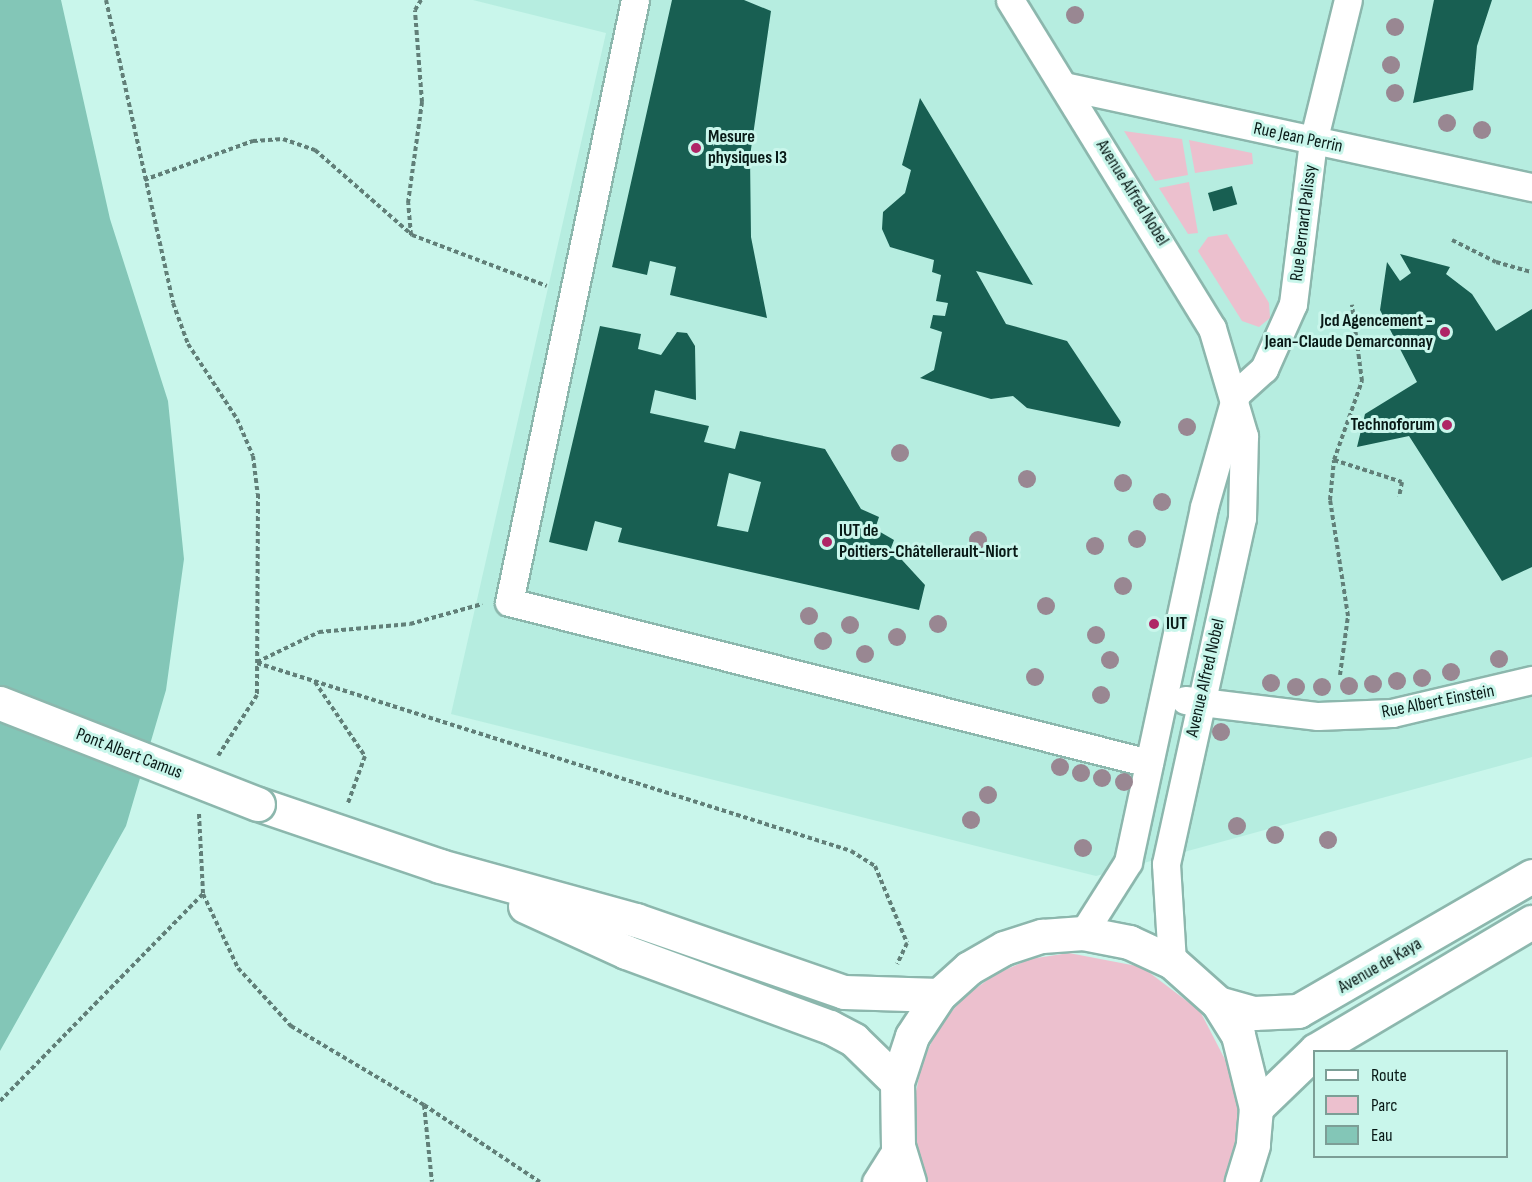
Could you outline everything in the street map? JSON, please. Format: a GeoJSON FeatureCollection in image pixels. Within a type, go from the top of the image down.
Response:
{"type":"FeatureCollection","features":[{"type":"Feature","properties":{"kind":"main road","name":"Pont Albert Camus"},"geometry":{"type":"LineString","coordinates":[[0,703],[258,804],[440,866]]}},
{"type":"Feature","properties":{"kind":"main road"},"geometry":{"type":"LineString","coordinates":[[440,866],[636,920],[844,992],[939,995]]}},
{"type":"Feature","properties":{"kind":"main road"},"geometry":{"type":"LineString","coordinates":[[440,866],[626,952],[830,1027],[854,1040],[897,1082]]}},
{"type":"Feature","properties":{"kind":"main road","name":"Avenue de Kaya"},"geometry":{"type":"LineString","coordinates":[[1218,1003],[1254,1013],[1298,1011],[1532,876]]}},
{"type":"Feature","properties":{"kind":"main road","name":"Avenue de Kaya"},"geometry":{"type":"LineString","coordinates":[[1316,1050],[1532,922]]}},
{"type":"Feature","properties":{"kind":"main road"},"geometry":{"type":"LineString","coordinates":[[909,1182],[898,1147],[897,1082],[912,1036],[939,995],[969,968],[1004,948],[1042,936],[1083,933],[1129,942],[1172,962],[1218,1003],[1238,1035],[1256,1108],[1253,1146],[1242,1182]]}},
{"type":"Feature","properties":{"kind":"main road","name":"Avenue de Kaya"},"geometry":{"type":"LineString","coordinates":[[1256,1108],[1313,1053]]}},
{"type":"Feature","properties":{"kind":"street"},"geometry":{"type":"LineString","coordinates":[[635,0],[570,296],[509,602],[1149,763]]}},
{"type":"Feature","properties":{"kind":"street","name":"Avenue Alfred Nobel"},"geometry":{"type":"LineString","coordinates":[[1010,0],[1178,266],[1212,328],[1236,394],[1244,436],[1242,518],[1166,864],[1172,962]]}},
{"type":"Feature","properties":{"kind":"street","name":"Rue Bernard Palissy"},"geometry":{"type":"LineString","coordinates":[[1236,394],[1264,369],[1293,304],[1313,142],[1348,0]]}},
{"type":"Feature","properties":{"kind":"street","name":"Rue Jean Perrin"},"geometry":{"type":"LineString","coordinates":[[1064,87],[1532,187]]}},
{"type":"Feature","properties":{"kind":"street","name":"Avenue Alfred Nobel"},"geometry":{"type":"LineString","coordinates":[[1083,933],[1128,862],[1204,507],[1236,394]]}},
{"type":"Feature","properties":{"kind":"street","name":"Rue Albert Einstein"},"geometry":{"type":"LineString","coordinates":[[1164,695],[1200,703],[1318,716],[1392,713],[1532,680]]}},
{"type":"Feature","properties":{"kind":"street"},"geometry":{"type":"LineString","coordinates":[[876,1182],[898,1147]]}},
{"type":"Feature","properties":{"kind":"path"},"geometry":{"type":"LineString","coordinates":[[106,0],[144,180],[188,344],[237,419],[253,456],[258,494],[256,695],[222,745],[214,766]]}},
{"type":"Feature","properties":{"kind":"path"},"geometry":{"type":"LineString","coordinates":[[412,236],[408,203],[422,102],[415,9],[421,0]]}},
{"type":"Feature","properties":{"kind":"path"},"geometry":{"type":"LineString","coordinates":[[144,180],[252,141],[283,139],[315,150],[412,236],[570,296]]}},
{"type":"Feature","properties":{"kind":"path"},"geometry":{"type":"LineString","coordinates":[[1452,240],[1496,262],[1532,272]]}},
{"type":"Feature","properties":{"kind":"path"},"geometry":{"type":"LineString","coordinates":[[1340,675],[1348,616],[1330,500],[1334,460],[1362,381],[1352,305]]}},
{"type":"Feature","properties":{"kind":"path"},"geometry":{"type":"LineString","coordinates":[[1334,460],[1402,482],[1400,497]]}},
{"type":"Feature","properties":{"kind":"path"},"geometry":{"type":"LineString","coordinates":[[257,663],[299,639],[344,626],[410,624],[492,601],[509,602]]}},
{"type":"Feature","properties":{"kind":"path"},"geometry":{"type":"LineString","coordinates":[[257,663],[851,851],[875,866],[907,943],[894,967]]}},
{"type":"Feature","properties":{"kind":"path"},"geometry":{"type":"LineString","coordinates":[[315,681],[365,756],[346,810]]}},
{"type":"Feature","properties":{"kind":"path"},"geometry":{"type":"LineString","coordinates":[[199,810],[203,894],[238,968],[291,1026],[424,1106],[540,1182]]}},
{"type":"Feature","properties":{"kind":"path"},"geometry":{"type":"LineString","coordinates":[[0,1101],[203,894]]}},
{"type":"Feature","properties":{"kind":"path"},"geometry":{"type":"LineString","coordinates":[[424,1106],[432,1182]]}},
{"type":"Feature","properties":{"kind":"shaded area"},"geometry":{"type":"Polygon","coordinates":[[[473,0],[1532,0],[1532,757],[1096,876],[451,714],[606,33],[473,0]]]}},
{"type":"Feature","properties":{"kind":"green space"},"geometry":{"type":"Polygon","coordinates":[[[1124,131],[1182,139],[1188,175],[1155,181],[1124,131]]]}},
{"type":"Feature","properties":{"kind":"green space"},"geometry":{"type":"Polygon","coordinates":[[[1189,140],[1252,153],[1253,164],[1195,173],[1189,140]]]}},
{"type":"Feature","properties":{"kind":"green space"},"geometry":{"type":"Polygon","coordinates":[[[1189,182],[1198,233],[1188,234],[1159,188],[1189,182]]]}},
{"type":"Feature","properties":{"kind":"green space"},"geometry":{"type":"Polygon","coordinates":[[[1227,234],[1269,303],[1270,318],[1259,327],[1242,321],[1198,251],[1208,237],[1227,234]]]}},
{"type":"Feature","properties":{"kind":"green space"},"geometry":{"type":"Polygon","coordinates":[[[1069,953],[1142,967],[1200,1011],[1233,1075],[1238,1111],[1235,1147],[1224,1182],[928,1182],[915,1140],[914,1101],[922,1063],[938,1028],[963,998],[994,975],[1030,959],[1069,953]]]}},
{"type":"Feature","properties":{"kind":"water"},"geometry":{"type":"Polygon","coordinates":[[[0,0],[61,0],[110,219],[168,401],[184,559],[166,690],[126,826],[0,1051],[0,0]]]}},
{"type":"Feature","properties":{"kind":"building","name":"Mesure physiques I3"},"geometry":{"type":"Polygon","coordinates":[[[672,0],[744,0],[771,11],[750,156],[751,237],[767,318],[670,295],[676,267],[650,261],[647,275],[612,267],[672,0]]]}},
{"type":"Feature","properties":{"kind":"building"},"geometry":{"type":"Polygon","coordinates":[[[1434,0],[1492,0],[1477,46],[1473,90],[1413,103],[1434,0]]]}},
{"type":"Feature","properties":{"kind":"building"},"geometry":{"type":"Polygon","coordinates":[[[920,98],[1033,285],[976,271],[1006,324],[1067,341],[1121,422],[1119,427],[1027,408],[1013,396],[991,399],[920,378],[934,370],[942,332],[930,328],[933,315],[945,316],[948,303],[936,301],[941,275],[932,272],[934,260],[890,247],[882,229],[883,212],[905,193],[911,170],[902,165],[920,98]]]}},
{"type":"Feature","properties":{"kind":"building"},"geometry":{"type":"Polygon","coordinates":[[[1232,186],[1237,204],[1213,211],[1208,193],[1232,186]]]}},
{"type":"Feature","properties":{"kind":"building","name":"Technoforum"},"geometry":{"type":"Polygon","coordinates":[[[1400,254],[1450,267],[1446,274],[1472,294],[1496,331],[1532,309],[1532,567],[1502,581],[1409,436],[1357,447],[1365,414],[1417,382],[1380,310],[1387,262],[1400,281],[1411,273],[1400,254]]]}},
{"type":"Feature","properties":{"kind":"building"},"geometry":{"type":"Polygon","coordinates":[[[600,326],[641,334],[638,349],[661,355],[677,332],[687,333],[695,346],[696,400],[655,390],[650,413],[709,426],[704,442],[735,449],[740,431],[825,449],[861,509],[879,517],[875,529],[894,540],[891,548],[925,585],[919,610],[618,542],[622,528],[595,521],[587,551],[549,542],[600,326]],[[729,473],[717,526],[748,532],[761,482],[729,473]]]}},
{"type":"Feature","properties":{"kind":"place","name":"Mesure physiques I3"},"geometry":{"type":"Point","coordinates":[696,148]}},
{"type":"Feature","properties":{"kind":"place","name":"Jcd Agencement - Jean-Claude Demarconnay"},"geometry":{"type":"Point","coordinates":[1445,332]}},
{"type":"Feature","properties":{"kind":"place","name":"Technoforum"},"geometry":{"type":"Point","coordinates":[1447,425]}},
{"type":"Feature","properties":{"kind":"place","name":"IUT de Poitiers-Châtellerault-Niort"},"geometry":{"type":"Point","coordinates":[827,542]}},
{"type":"Feature","properties":{"kind":"place","name":"IUT"},"geometry":{"type":"Point","coordinates":[1154,624]}}]}
